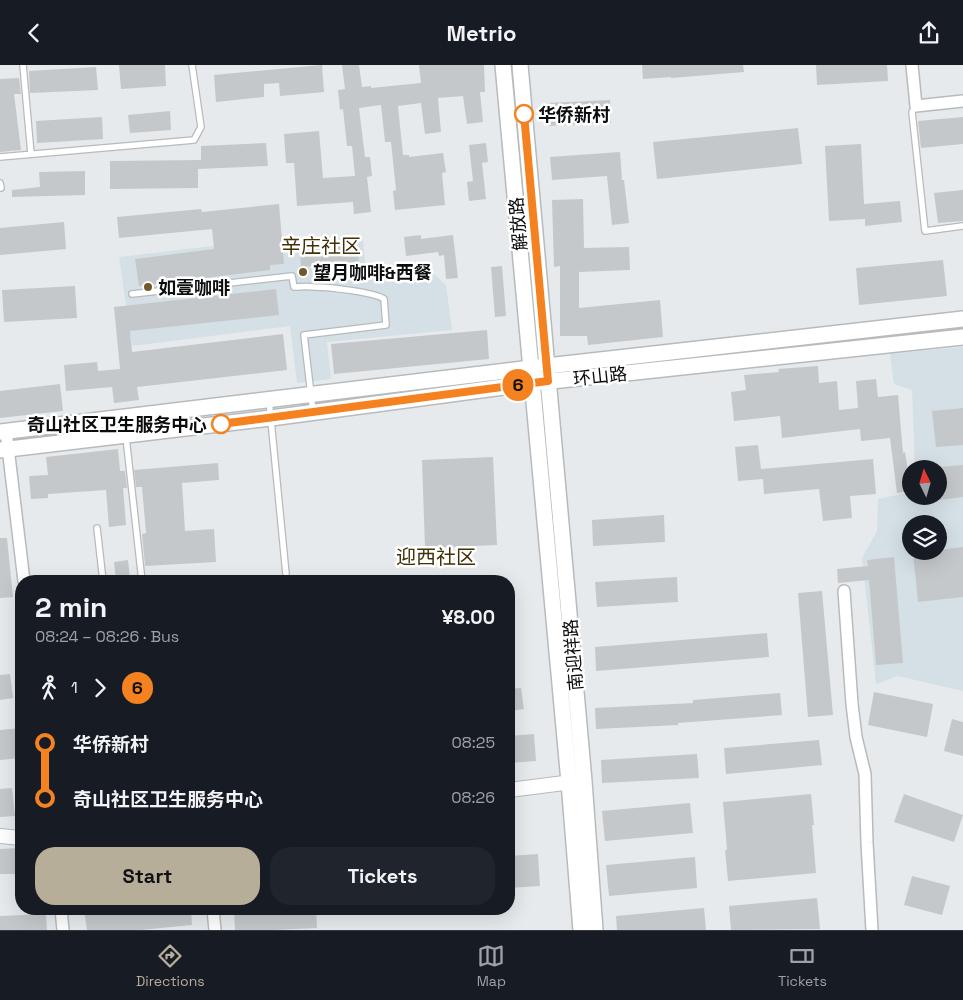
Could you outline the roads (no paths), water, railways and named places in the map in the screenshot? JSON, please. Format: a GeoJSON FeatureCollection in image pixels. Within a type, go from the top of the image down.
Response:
{"type":"FeatureCollection","features":[{"type":"Feature","properties":{"kind":"main road","name":"解放路"},"geometry":{"type":"LineString","coordinates":[[503,65],[532,376]]}},
{"type":"Feature","properties":{"kind":"main road","name":"解放路"},"geometry":{"type":"LineString","coordinates":[[520,65],[548,373]]}},
{"type":"Feature","properties":{"kind":"main road","name":"环山路"},"geometry":{"type":"LineString","coordinates":[[4,450],[271,418],[548,373],[963,319]]}},
{"type":"Feature","properties":{"kind":"main road","name":"环山路"},"geometry":{"type":"LineString","coordinates":[[548,373],[963,337]]}},
{"type":"Feature","properties":{"kind":"main road","name":"南迎祥路"},"geometry":{"type":"LineString","coordinates":[[548,373],[576,782],[581,930]]}},
{"type":"Feature","properties":{"kind":"main road","name":"环山路"},"geometry":{"type":"LineString","coordinates":[[3,431],[311,395],[532,376]]}},
{"type":"Feature","properties":{"kind":"main road","name":"南迎祥路"},"geometry":{"type":"LineString","coordinates":[[532,376],[576,782],[595,930]]}},
{"type":"Feature","properties":{"kind":"street"},"geometry":{"type":"LineString","coordinates":[[912,65],[916,106],[963,101]]}},
{"type":"Feature","properties":{"kind":"street"},"geometry":{"type":"LineString","coordinates":[[3,431],[4,450],[23,575]]}},
{"type":"Feature","properties":{"kind":"street"},"geometry":{"type":"LineString","coordinates":[[844,591],[852,704],[856,737],[865,773],[872,930]]}},
{"type":"Feature","properties":{"kind":"street"},"geometry":{"type":"LineString","coordinates":[[515,788],[576,782]]}},
{"type":"Feature","properties":{"kind":"street"},"geometry":{"type":"LineString","coordinates":[[0,836],[15,837]]}},
{"type":"Feature","properties":{"kind":"street"},"geometry":{"type":"LineString","coordinates":[[62,915],[63,930]]}},
{"type":"Feature","properties":{"kind":"street"},"geometry":{"type":"LineString","coordinates":[[214,915],[215,930]]}},
{"type":"Feature","properties":{"kind":"lane"},"geometry":{"type":"LineString","coordinates":[[23,65],[31,154]]}},
{"type":"Feature","properties":{"kind":"lane"},"geometry":{"type":"LineString","coordinates":[[0,157],[194,140],[201,127],[192,65]]}},
{"type":"Feature","properties":{"kind":"lane"},"geometry":{"type":"LineString","coordinates":[[916,106],[912,112],[926,231],[963,227]]}},
{"type":"Feature","properties":{"kind":"lane"},"geometry":{"type":"LineString","coordinates":[[132,294],[292,276],[294,287],[314,287],[380,296],[384,299],[386,325],[304,335],[313,412]]}},
{"type":"Feature","properties":{"kind":"lane"},"geometry":{"type":"LineString","coordinates":[[269,400],[286,574]]}},
{"type":"Feature","properties":{"kind":"lane"},"geometry":{"type":"LineString","coordinates":[[126,435],[141,575]]}},
{"type":"Feature","properties":{"kind":"lane"},"geometry":{"type":"LineString","coordinates":[[97,528],[102,575]]}},
{"type":"Feature","properties":{"kind":"place","name":"华侨新村"},"geometry":{"type":"Point","coordinates":[524,114]}},
{"type":"Feature","properties":{"kind":"place","name":"望月咖啡&西餐"},"geometry":{"type":"Point","coordinates":[303,272]}},
{"type":"Feature","properties":{"kind":"place","name":"如壹咖啡"},"geometry":{"type":"Point","coordinates":[148,287]}},
{"type":"Feature","properties":{"kind":"place","name":"奇山社区卫生服务中心"},"geometry":{"type":"Point","coordinates":[221,424]}},
{"type":"Feature","properties":{"kind":"district","name":"辛庄社区"},"geometry":{"type":"Point","coordinates":[321,246]}},
{"type":"Feature","properties":{"kind":"district","name":"迎西社区"},"geometry":{"type":"Point","coordinates":[436,557]}}]}
